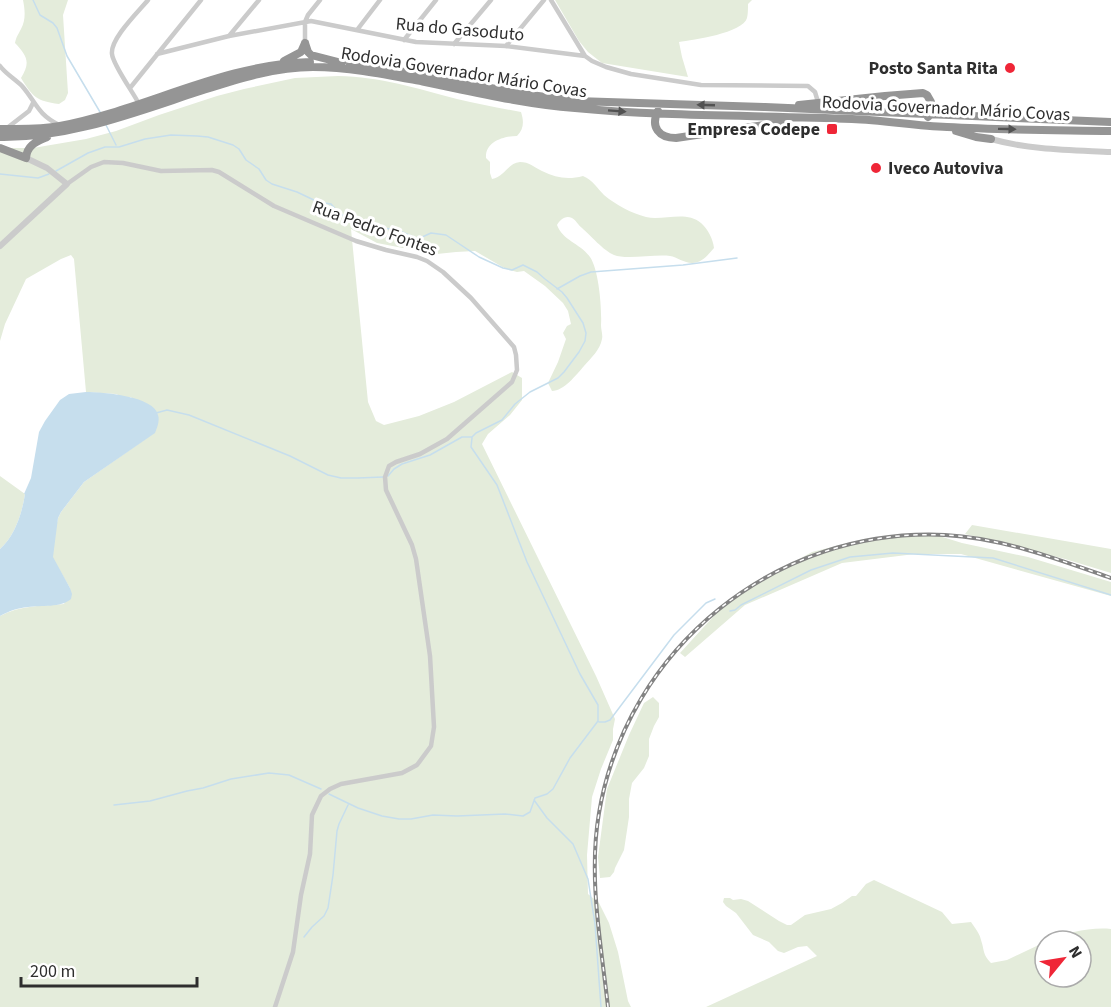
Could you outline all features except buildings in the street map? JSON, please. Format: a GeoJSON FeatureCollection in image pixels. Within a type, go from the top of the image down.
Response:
{"type":"FeatureCollection","features":[{"type":"Feature","properties":{"kind":"highway"},"geometry":{"type":"LineString","coordinates":[[305,43],[311,55],[342,63]]}},
{"type":"Feature","properties":{"kind":"highway"},"geometry":{"type":"LineString","coordinates":[[274,64],[298,54],[303,50],[305,43]]}},
{"type":"Feature","properties":{"kind":"highway","name":"Rodovia Governador Mário Covas"},"geometry":{"type":"LineString","coordinates":[[58,129],[231,74],[274,64],[308,62],[372,66],[523,94],[576,101],[667,103],[944,127],[1111,131]]}},
{"type":"Feature","properties":{"kind":"highway","name":"Rodovia Governador Mário Covas"},"geometry":{"type":"LineString","coordinates":[[2,132],[32,129],[75,130],[243,78],[309,67],[373,72],[523,102],[656,114],[931,114],[1111,122]]}},
{"type":"Feature","properties":{"kind":"highway"},"geometry":{"type":"LineString","coordinates":[[667,103],[659,109],[655,123],[662,136],[669,138],[771,124],[792,113],[802,104],[908,94],[927,95],[932,102],[931,114],[924,119],[907,123]]}},
{"type":"Feature","properties":{"kind":"highway"},"geometry":{"type":"LineString","coordinates":[[944,127],[991,139]]}},
{"type":"Feature","properties":{"kind":"highway"},"geometry":{"type":"LineString","coordinates":[[986,128],[985,134],[991,139]]}},
{"type":"Feature","properties":{"kind":"highway"},"geometry":{"type":"LineString","coordinates":[[0,148],[26,158],[29,147],[58,129]]}},
{"type":"Feature","properties":{"kind":"street"},"geometry":{"type":"LineString","coordinates":[[139,104],[113,58],[112,47],[148,0]]}},
{"type":"Feature","properties":{"kind":"street"},"geometry":{"type":"LineString","coordinates":[[130,88],[201,0]]}},
{"type":"Feature","properties":{"kind":"street"},"geometry":{"type":"LineString","coordinates":[[229,36],[260,0]]}},
{"type":"Feature","properties":{"kind":"street"},"geometry":{"type":"LineString","coordinates":[[305,43],[305,22],[320,0]]}},
{"type":"Feature","properties":{"kind":"street"},"geometry":{"type":"LineString","coordinates":[[357,30],[380,0]]}},
{"type":"Feature","properties":{"kind":"street"},"geometry":{"type":"LineString","coordinates":[[404,40],[436,0]]}},
{"type":"Feature","properties":{"kind":"street"},"geometry":{"type":"LineString","coordinates":[[454,44],[490,0]]}},
{"type":"Feature","properties":{"kind":"street"},"geometry":{"type":"LineString","coordinates":[[506,46],[544,0]]}},
{"type":"Feature","properties":{"kind":"street"},"geometry":{"type":"LineString","coordinates":[[551,0],[585,56]]}},
{"type":"Feature","properties":{"kind":"street","name":"Rua do Gasoduto"},"geometry":{"type":"LineString","coordinates":[[157,54],[229,36],[317,21],[404,40],[506,46],[585,56],[597,64],[620,71],[684,84],[808,86],[815,92],[818,102]]}},
{"type":"Feature","properties":{"kind":"street"},"geometry":{"type":"LineString","coordinates":[[1,70],[23,87],[33,103],[58,129]]}},
{"type":"Feature","properties":{"kind":"street"},"geometry":{"type":"LineString","coordinates":[[2,132],[23,117],[33,103]]}},
{"type":"Feature","properties":{"kind":"street"},"geometry":{"type":"LineString","coordinates":[[991,139],[1008,144],[1111,152]]}},
{"type":"Feature","properties":{"kind":"street"},"geometry":{"type":"LineString","coordinates":[[26,158],[41,165],[67,184]]}},
{"type":"Feature","properties":{"kind":"street","name":"Rua Pedro Fontes"},"geometry":{"type":"LineString","coordinates":[[0,246],[67,184],[91,167],[104,162],[118,162],[170,172],[212,170],[274,206],[356,241],[427,261],[443,272],[471,298],[514,347],[517,362],[516,374],[512,382],[447,439],[420,454],[389,466],[385,477],[386,490],[412,545],[416,559],[430,656],[434,727],[431,746],[417,765],[402,773],[342,784],[321,796],[312,815],[310,854],[293,952],[275,1007]]}},
{"type":"Feature","properties":{"kind":"green space"},"geometry":{"type":"Polygon","coordinates":[[[23,0],[68,0],[63,15],[68,93],[65,100],[59,104],[36,97],[21,78],[27,63],[15,43],[24,22],[23,0]]]}},
{"type":"Feature","properties":{"kind":"green space"},"geometry":{"type":"Polygon","coordinates":[[[555,0],[752,0],[748,4],[747,18],[737,28],[717,35],[679,42],[688,77],[602,63],[579,41],[555,0]]]}},
{"type":"Feature","properties":{"kind":"green space"},"geometry":{"type":"Polygon","coordinates":[[[338,76],[384,81],[521,112],[523,125],[517,136],[496,141],[486,152],[492,179],[520,162],[557,177],[583,176],[609,199],[635,213],[653,218],[681,216],[695,219],[706,228],[713,241],[714,248],[696,263],[670,256],[619,256],[602,247],[573,219],[567,217],[561,220],[557,225],[563,235],[586,252],[596,271],[602,337],[597,350],[574,378],[561,388],[552,391],[548,383],[566,339],[563,333],[571,324],[568,311],[563,303],[545,286],[524,271],[506,269],[475,251],[437,254],[403,248],[377,243],[351,229],[368,402],[376,421],[384,425],[419,416],[454,402],[512,372],[522,378],[522,400],[510,415],[488,434],[482,444],[615,719],[613,740],[592,797],[587,855],[588,894],[599,903],[609,923],[631,1007],[0,1007],[0,616],[23,608],[64,604],[70,588],[52,557],[55,532],[61,512],[84,482],[154,433],[131,397],[86,392],[74,259],[71,255],[26,279],[5,324],[0,341],[0,148],[33,148],[86,139],[244,89],[295,78],[338,76]]]}},
{"type":"Feature","properties":{"kind":"green space"},"geometry":{"type":"Polygon","coordinates":[[[0,476],[25,494],[17,524],[10,538],[0,549],[0,476]]]}},
{"type":"Feature","properties":{"kind":"green space"},"geometry":{"type":"Polygon","coordinates":[[[972,525],[1111,549],[1111,573],[965,534],[972,525]]]}},
{"type":"Feature","properties":{"kind":"green space"},"geometry":{"type":"Polygon","coordinates":[[[933,534],[962,543],[1028,557],[1111,582],[1111,596],[961,554],[915,554],[842,563],[745,605],[685,657],[680,653],[723,606],[768,576],[812,552],[864,539],[933,534]]]}},
{"type":"Feature","properties":{"kind":"green space"},"geometry":{"type":"Polygon","coordinates":[[[653,697],[659,703],[659,717],[649,739],[649,756],[644,768],[632,783],[624,850],[610,877],[600,878],[598,857],[607,789],[644,703],[653,697]]]}},
{"type":"Feature","properties":{"kind":"green space"},"geometry":{"type":"Polygon","coordinates":[[[874,880],[942,912],[952,924],[971,922],[980,936],[985,954],[991,963],[1007,960],[1033,948],[1033,989],[1093,989],[1093,929],[1111,929],[1111,1007],[706,1007],[817,956],[807,946],[784,953],[778,951],[769,942],[753,935],[736,913],[726,906],[723,902],[724,898],[748,901],[779,921],[791,925],[805,915],[831,909],[852,896],[856,896],[866,884],[874,880]]]}},
{"type":"Feature","properties":{"kind":"water"},"geometry":{"type":"Polygon","coordinates":[[[86,392],[127,396],[147,403],[158,415],[156,431],[84,482],[61,512],[58,518],[53,557],[70,588],[71,599],[56,605],[17,609],[0,616],[0,549],[10,538],[20,516],[24,494],[31,478],[39,432],[60,400],[69,394],[86,392]]]}},
{"type":"Feature","properties":{"kind":"waterway"},"geometry":{"type":"LineString","coordinates":[[33,0],[40,15],[57,28],[67,56],[100,112]]}},
{"type":"Feature","properties":{"kind":"waterway"},"geometry":{"type":"LineString","coordinates":[[106,125],[116,145]]}},
{"type":"Feature","properties":{"kind":"waterway"},"geometry":{"type":"LineString","coordinates":[[56,171],[88,153],[105,147],[119,147],[145,139],[171,135],[208,137],[239,149],[246,160],[259,169],[266,180],[272,184],[318,202],[331,204],[346,217],[376,228],[395,229],[416,238],[431,233],[446,235],[479,257],[503,268],[512,270],[523,265],[537,272],[562,292],[583,323],[586,333],[585,341],[579,352],[564,372],[558,378],[530,392],[515,404],[502,420],[472,437],[462,437],[430,455],[402,464],[388,476]]}},
{"type":"Feature","properties":{"kind":"waterway"},"geometry":{"type":"LineString","coordinates":[[0,174],[38,178],[49,174]]}},
{"type":"Feature","properties":{"kind":"waterway"},"geometry":{"type":"LineString","coordinates":[[557,289],[591,272],[683,265],[737,258]]}},
{"type":"Feature","properties":{"kind":"waterway"},"geometry":{"type":"LineString","coordinates":[[156,413],[167,410],[189,415],[290,456],[328,475],[341,478],[383,477]]}},
{"type":"Feature","properties":{"kind":"waterway"},"geometry":{"type":"LineString","coordinates":[[329,794],[358,808],[399,819],[433,815],[523,816],[530,812],[535,798],[553,789],[570,758],[598,721],[598,705],[580,674],[527,562],[497,485],[471,447],[472,438]]}},
{"type":"Feature","properties":{"kind":"waterway"},"geometry":{"type":"LineString","coordinates":[[730,611],[811,570],[850,557],[893,553],[993,558],[1111,595]]}},
{"type":"Feature","properties":{"kind":"waterway"},"geometry":{"type":"LineString","coordinates":[[599,722],[610,720],[674,635],[706,603],[715,599]]}},
{"type":"Feature","properties":{"kind":"waterway"},"geometry":{"type":"LineString","coordinates":[[114,805],[150,801],[231,779],[269,773],[289,775],[321,789]]}},
{"type":"Feature","properties":{"kind":"waterway"},"geometry":{"type":"LineString","coordinates":[[534,800],[547,818],[573,844],[588,879],[595,924],[601,1007]]}},
{"type":"Feature","properties":{"kind":"waterway"},"geometry":{"type":"LineString","coordinates":[[304,937],[324,916],[328,908],[337,831],[348,805]]}},
{"type":"Feature","properties":{"kind":"railway"},"geometry":{"type":"LineString","coordinates":[[608,1007],[597,910],[595,861],[599,813],[615,753],[641,698],[676,650],[720,609],[769,576],[824,552],[883,538],[945,535],[988,540],[1030,551],[1111,578]]}},
{"type":"Feature","properties":{"kind":"place","name":"Posto Santa Rita"},"geometry":{"type":"Point","coordinates":[1010,68]}},
{"type":"Feature","properties":{"kind":"place","name":"Empresa Codepe"},"geometry":{"type":"Point","coordinates":[832,129]}},
{"type":"Feature","properties":{"kind":"place","name":"Iveco Autoviva"},"geometry":{"type":"Point","coordinates":[876,168]}}]}
